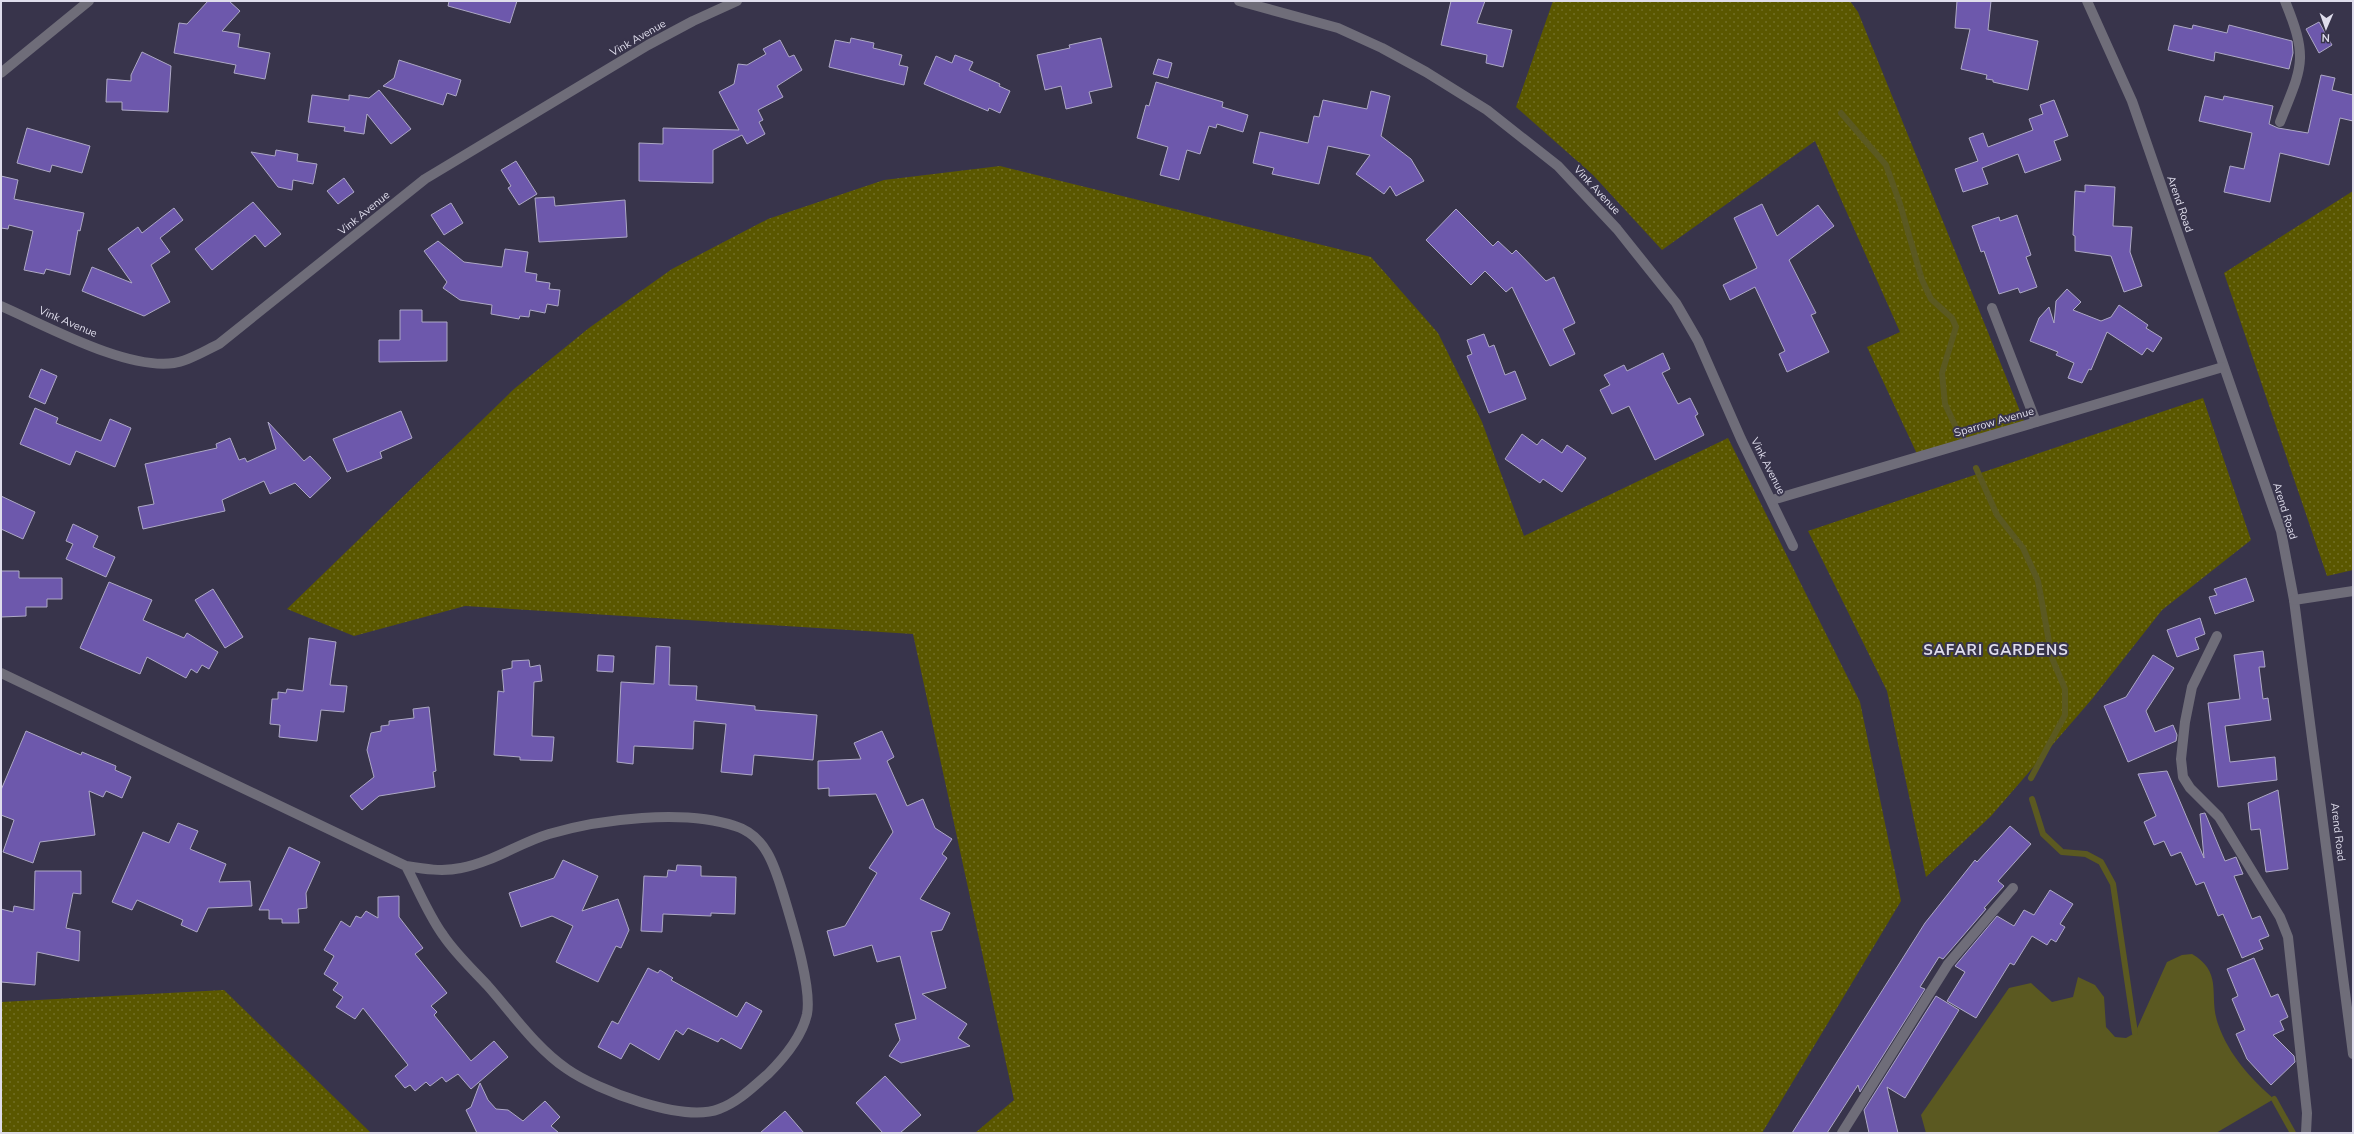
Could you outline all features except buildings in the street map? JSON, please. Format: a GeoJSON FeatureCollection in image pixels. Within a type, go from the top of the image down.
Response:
{"type":"FeatureCollection","features":[{"type":"Feature","properties":{"kind":"street"},"geometry":{"type":"LineString","coordinates":[[1,73],[89,1]]}},
{"type":"Feature","properties":{"kind":"street","name":"Vink Avenue"},"geometry":{"type":"LineString","coordinates":[[1,306],[113,354],[139,362],[175,363],[193,356],[219,344],[425,178],[648,45],[693,21],[737,1]]}},
{"type":"Feature","properties":{"kind":"street","name":"Vink Avenue"},"geometry":{"type":"LineString","coordinates":[[1239,1],[1338,28],[1382,48],[1426,72],[1487,110],[1558,166],[1626,240],[1676,303],[1698,341],[1741,439],[1772,500],[1793,546]]}},
{"type":"Feature","properties":{"kind":"street","name":"Arend Road"},"geometry":{"type":"LineString","coordinates":[[2087,1],[2132,101],[2281,531],[2294,600],[2353,1054]]}},
{"type":"Feature","properties":{"kind":"street"},"geometry":{"type":"LineString","coordinates":[[2280,122],[2300,72],[2302,55],[2298,32],[2285,1]]}},
{"type":"Feature","properties":{"kind":"street"},"geometry":{"type":"LineString","coordinates":[[1992,308],[2036,422]]}},
{"type":"Feature","properties":{"kind":"street","name":"Sparrow Avenue"},"geometry":{"type":"LineString","coordinates":[[1772,500],[2223,367]]}},
{"type":"Feature","properties":{"kind":"street"},"geometry":{"type":"LineString","coordinates":[[2294,600],[2353,591]]}},
{"type":"Feature","properties":{"kind":"street"},"geometry":{"type":"LineString","coordinates":[[2217,636],[2192,688],[2185,722],[2181,759],[2183,777],[2190,788],[2219,817],[2280,917],[2288,937],[2307,1113],[2306,1133]]}},
{"type":"Feature","properties":{"kind":"street"},"geometry":{"type":"LineString","coordinates":[[1,673],[406,866],[435,870],[460,869],[483,862],[547,834],[598,823],[656,818],[708,820],[736,826],[753,834],[764,847],[776,869],[789,914],[807,991],[807,1014],[799,1036],[776,1066],[750,1090],[717,1110],[686,1112],[645,1104],[610,1091],[567,1069],[540,1046],[443,935],[406,866]]}},
{"type":"Feature","properties":{"kind":"street"},"geometry":{"type":"LineString","coordinates":[[1842,1133],[1948,964],[2013,888]]}},
{"type":"Feature","properties":{"kind":"shaded area"},"geometry":{"type":"Polygon","coordinates":[[[1553,1],[1850,1],[1858,12],[2024,421],[1917,454],[1867,347],[1900,332],[1815,141],[1662,250],[1593,175],[1516,107],[1553,1]]]}},
{"type":"Feature","properties":{"kind":"shaded area"},"geometry":{"type":"Polygon","coordinates":[[[1000,166],[1371,257],[1438,333],[1482,422],[1524,536],[1728,438],[1860,702],[1901,901],[1762,1133],[975,1133],[1014,1100],[913,634],[465,606],[354,636],[287,609],[514,389],[589,328],[672,269],[768,219],[884,180],[1000,166]]]}},
{"type":"Feature","properties":{"kind":"shaded area"},"geometry":{"type":"Polygon","coordinates":[[[2353,191],[2353,570],[2327,576],[2224,273],[2353,191]]]}},
{"type":"Feature","properties":{"kind":"shaded area"},"geometry":{"type":"Polygon","coordinates":[[[2203,398],[2251,540],[2162,610],[2092,699],[1991,816],[1926,877],[1887,691],[1808,531],[2203,398]]]}},
{"type":"Feature","properties":{"kind":"shaded area"},"geometry":{"type":"Polygon","coordinates":[[[2192,954],[2202,961],[2212,977],[2215,1013],[2218,1024],[2228,1046],[2241,1065],[2274,1099],[2216,1133],[1926,1133],[1921,1115],[2009,988],[2031,983],[2052,1002],[2073,997],[2078,977],[2095,985],[2104,997],[2106,1027],[2115,1037],[2126,1038],[2135,1033],[2167,962],[2182,955],[2192,954]]]}},
{"type":"Feature","properties":{"kind":"shaded area"},"geometry":{"type":"Polygon","coordinates":[[[224,990],[371,1133],[1,1133],[1,1002],[224,990]]]}},
{"type":"Feature","properties":{"kind":"waterway"},"geometry":{"type":"LineString","coordinates":[[1841,113],[1886,165],[1900,204],[1922,280],[1931,299],[1952,318],[1956,327],[1942,373],[1945,404],[1961,438]]}},
{"type":"Feature","properties":{"kind":"waterway"},"geometry":{"type":"LineString","coordinates":[[1976,468],[1997,515],[2023,548],[2038,581],[2052,658],[2065,689],[2065,715],[2031,778]]}},
{"type":"Feature","properties":{"kind":"waterway"},"geometry":{"type":"LineString","coordinates":[[2032,799],[2043,834],[2062,852],[2086,854],[2101,862],[2113,884],[2135,1033]]}},
{"type":"Feature","properties":{"kind":"waterway"},"geometry":{"type":"LineString","coordinates":[[2274,1099],[2293,1133]]}},
{"type":"Feature","properties":{"kind":"district","name":"SAFARI GARDENS"},"geometry":{"type":"Point","coordinates":[1996,650]}}]}
